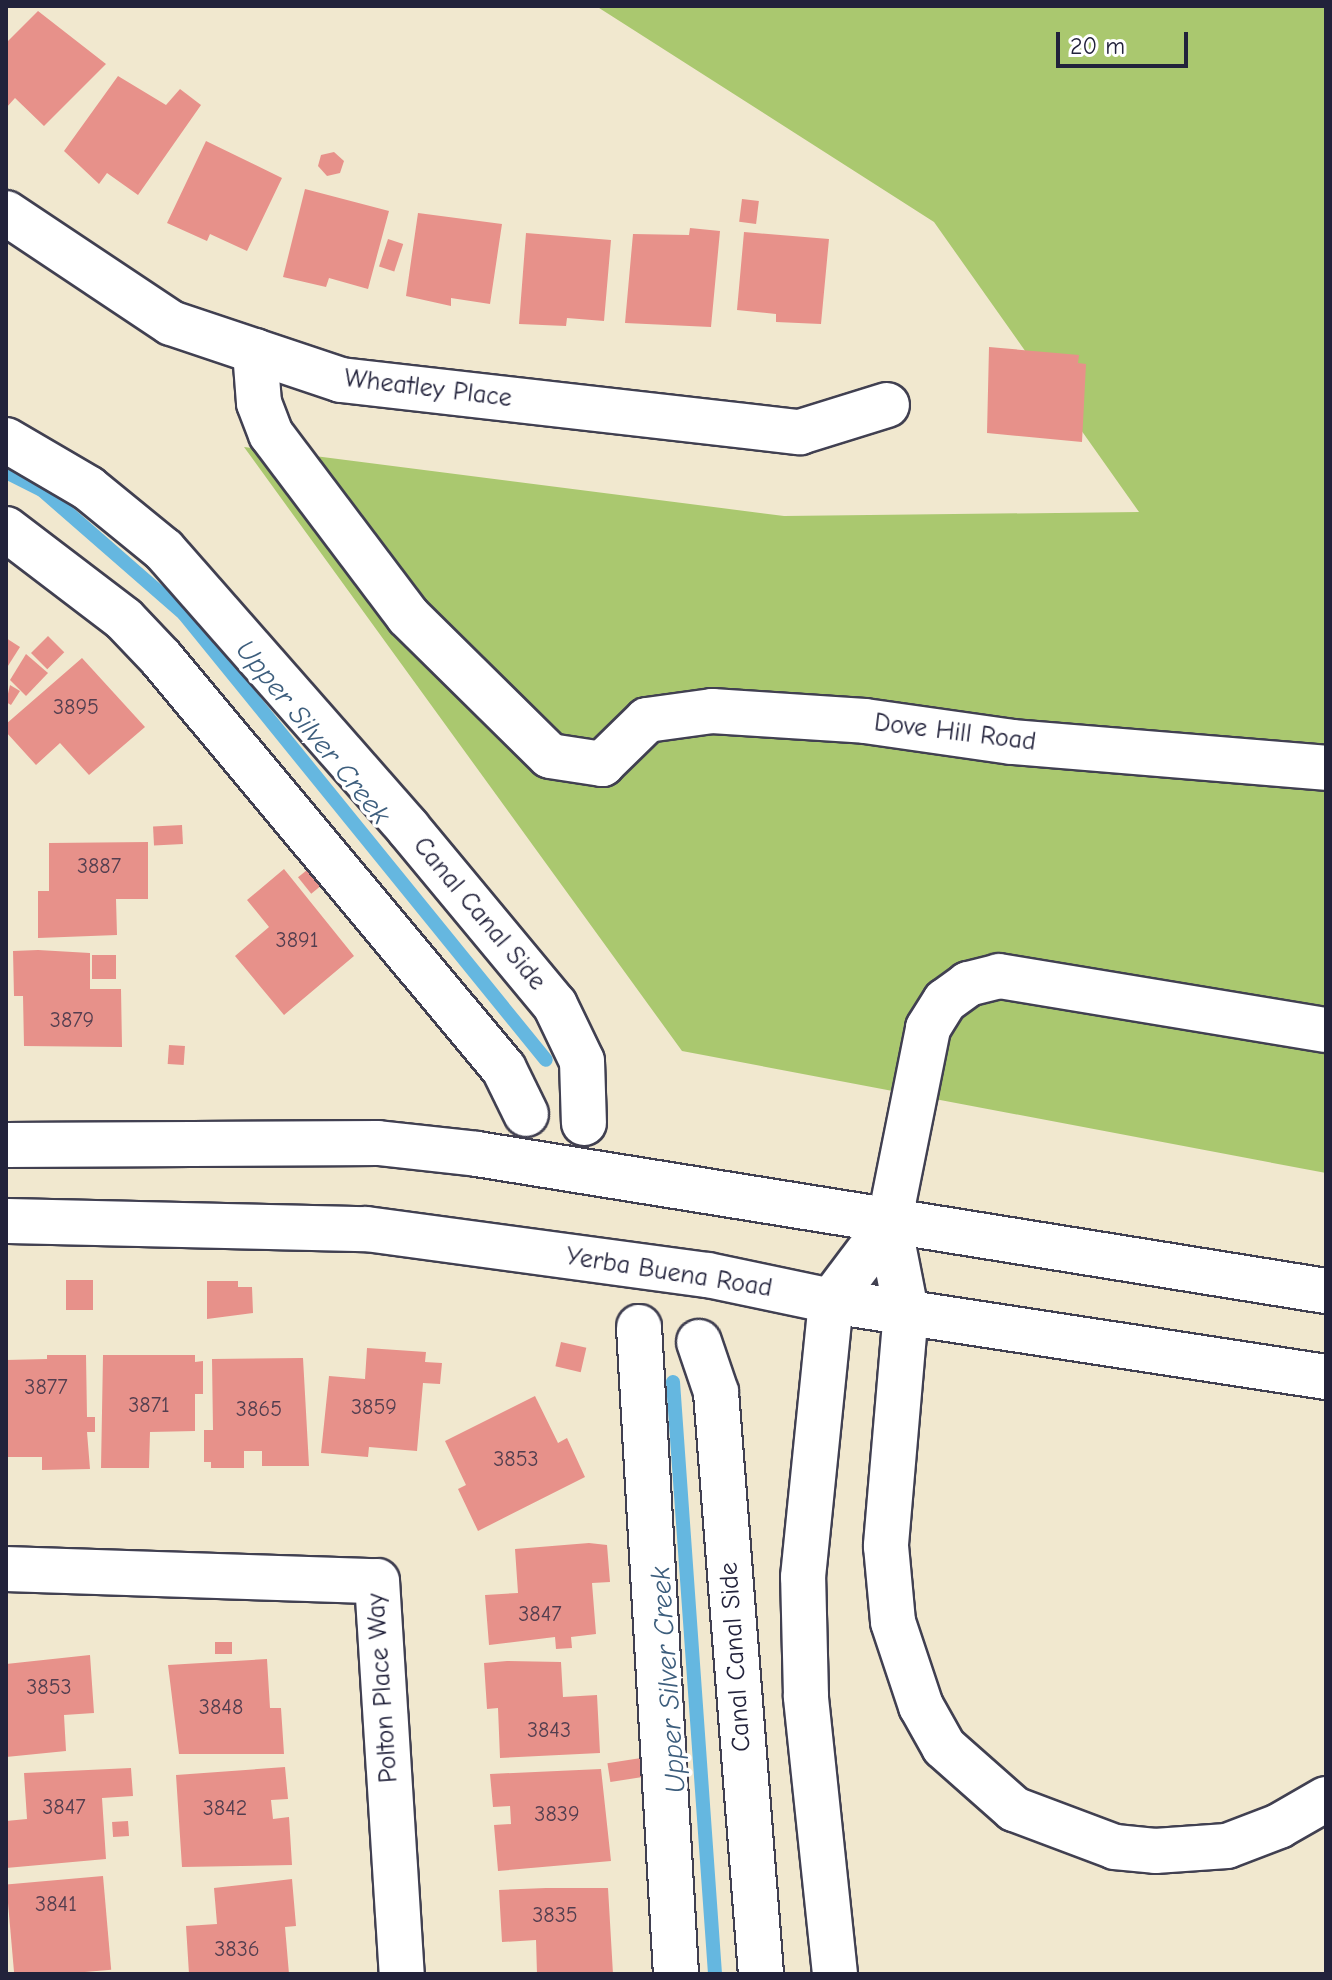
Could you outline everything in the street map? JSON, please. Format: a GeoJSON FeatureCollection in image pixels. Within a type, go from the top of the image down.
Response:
{"type":"FeatureCollection","features":[{"type":"Feature","properties":{"kind":"main road","name":"Wheatley Place"},"geometry":{"type":"LineString","coordinates":[[6,213],[171,323],[341,380],[800,432],[887,405]]}},
{"type":"Feature","properties":{"kind":"main road","name":"Dove Hill Road"},"geometry":{"type":"LineString","coordinates":[[255,351],[259,403],[271,434],[408,616],[550,756],[602,764],[647,720],[712,711],[865,721],[1012,742],[1326,768]]}},
{"type":"Feature","properties":{"kind":"main road","name":"Canal Canal Side"},"geometry":{"type":"LineString","coordinates":[[6,440],[88,488],[164,550],[340,747],[555,1005],[582,1061],[584,1123]]}},
{"type":"Feature","properties":{"kind":"main road"},"geometry":{"type":"LineString","coordinates":[[6,529],[124,619],[161,658],[504,1069],[526,1114]]}},
{"type":"Feature","properties":{"kind":"main road"},"geometry":{"type":"LineString","coordinates":[[1326,1030],[999,976],[968,984],[945,1001],[928,1028],[889,1224],[906,1311],[886,1546],[893,1622],[904,1661],[944,1747],[1014,1809],[1115,1847],[1155,1851],[1227,1846],[1279,1826],[1326,1799]]}},
{"type":"Feature","properties":{"kind":"main road"},"geometry":{"type":"LineString","coordinates":[[6,1145],[378,1143],[477,1154],[889,1224],[1326,1291]]}},
{"type":"Feature","properties":{"kind":"main road","name":"Yerba Buena Road"},"geometry":{"type":"LineString","coordinates":[[6,1221],[366,1229],[708,1275],[831,1301],[1326,1377]]}},
{"type":"Feature","properties":{"kind":"main road"},"geometry":{"type":"LineString","coordinates":[[835,1974],[806,1696],[803,1577],[831,1301],[889,1224]]}},
{"type":"Feature","properties":{"kind":"main road"},"geometry":{"type":"LineString","coordinates":[[639,1327],[676,1974]]}},
{"type":"Feature","properties":{"kind":"main road","name":"Canal Canal Side"},"geometry":{"type":"LineString","coordinates":[[699,1342],[716,1392],[761,1974]]}},
{"type":"Feature","properties":{"kind":"main road","name":"Polton Place Way"},"geometry":{"type":"LineString","coordinates":[[6,1569],[377,1581],[402,1974]]}},
{"type":"Feature","properties":{"kind":"green space"},"geometry":{"type":"Polygon","coordinates":[[[596,6],[1326,6],[1326,1173],[682,1051],[244,447],[784,516],[1139,512],[934,222],[596,6]]]}},
{"type":"Feature","properties":{"kind":"building"},"geometry":{"type":"Polygon","coordinates":[[[38,11],[106,64],[44,126],[15,98],[6,108],[6,43],[38,11]]]}},
{"type":"Feature","properties":{"kind":"building"},"geometry":{"type":"Polygon","coordinates":[[[118,76],[166,105],[180,89],[201,105],[138,195],[107,173],[99,184],[64,151],[118,76]]]}},
{"type":"Feature","properties":{"kind":"building"},"geometry":{"type":"Polygon","coordinates":[[[206,141],[282,178],[247,251],[210,234],[207,241],[167,223],[206,141]]]}},
{"type":"Feature","properties":{"kind":"building"},"geometry":{"type":"Polygon","coordinates":[[[334,152],[344,161],[340,173],[327,176],[318,166],[321,155],[334,152]]]}},
{"type":"Feature","properties":{"kind":"building"},"geometry":{"type":"Polygon","coordinates":[[[305,189],[389,211],[368,289],[329,278],[326,287],[283,277],[305,189]]]}},
{"type":"Feature","properties":{"kind":"building"},"geometry":{"type":"Polygon","coordinates":[[[742,199],[759,201],[756,224],[739,222],[742,199]]]}},
{"type":"Feature","properties":{"kind":"building"},"geometry":{"type":"Polygon","coordinates":[[[418,213],[502,224],[490,304],[451,298],[451,306],[406,296],[418,213]]]}},
{"type":"Feature","properties":{"kind":"building"},"geometry":{"type":"Polygon","coordinates":[[[690,228],[720,231],[711,327],[625,323],[633,234],[689,235],[690,228]]]}},
{"type":"Feature","properties":{"kind":"building"},"geometry":{"type":"Polygon","coordinates":[[[744,232],[829,239],[821,324],[776,322],[776,314],[737,310],[744,232]]]}},
{"type":"Feature","properties":{"kind":"building"},"geometry":{"type":"Polygon","coordinates":[[[526,233],[611,240],[604,321],[567,318],[566,326],[519,324],[526,233]]]}},
{"type":"Feature","properties":{"kind":"building"},"geometry":{"type":"Polygon","coordinates":[[[388,239],[403,244],[394,272],[379,267],[388,239]]]}},
{"type":"Feature","properties":{"kind":"building"},"geometry":{"type":"Polygon","coordinates":[[[989,347],[1079,355],[1078,363],[1086,364],[1082,442],[987,433],[989,347]]]}},
{"type":"Feature","properties":{"kind":"building"},"geometry":{"type":"Polygon","coordinates":[[[48,636],[64,652],[47,669],[31,653],[48,636]]]}},
{"type":"Feature","properties":{"kind":"building"},"geometry":{"type":"Polygon","coordinates":[[[6,638],[20,647],[6,669],[6,638]]]}},
{"type":"Feature","properties":{"kind":"building"},"geometry":{"type":"Polygon","coordinates":[[[26,654],[48,673],[26,696],[10,680],[26,654]]]}},
{"type":"Feature","properties":{"kind":"building"},"geometry":{"type":"Polygon","coordinates":[[[82,658],[145,727],[89,775],[60,743],[36,765],[6,732],[6,724],[82,658]]]}},
{"type":"Feature","properties":{"kind":"building"},"geometry":{"type":"Polygon","coordinates":[[[10,685],[20,691],[11,705],[6,702],[10,685]]]}},
{"type":"Feature","properties":{"kind":"building"},"geometry":{"type":"Polygon","coordinates":[[[182,825],[183,844],[154,845],[153,827],[182,825]]]}},
{"type":"Feature","properties":{"kind":"building"},"geometry":{"type":"Polygon","coordinates":[[[148,842],[148,899],[116,899],[117,935],[38,938],[38,891],[49,891],[49,843],[148,842]]]}},
{"type":"Feature","properties":{"kind":"building"},"geometry":{"type":"Polygon","coordinates":[[[312,866],[325,882],[311,894],[298,877],[312,866]]]}},
{"type":"Feature","properties":{"kind":"building"},"geometry":{"type":"Polygon","coordinates":[[[284,869],[354,956],[284,1015],[235,956],[269,927],[247,900],[284,869]]]}},
{"type":"Feature","properties":{"kind":"building"},"geometry":{"type":"Polygon","coordinates":[[[13,951],[90,953],[90,989],[121,989],[122,1047],[24,1046],[23,996],[14,996],[13,951]]]}},
{"type":"Feature","properties":{"kind":"building"},"geometry":{"type":"Polygon","coordinates":[[[92,955],[116,955],[116,979],[92,979],[92,955]]]}},
{"type":"Feature","properties":{"kind":"building"},"geometry":{"type":"Polygon","coordinates":[[[169,1045],[185,1046],[184,1065],[168,1064],[169,1045]]]}},
{"type":"Feature","properties":{"kind":"building"},"geometry":{"type":"Polygon","coordinates":[[[66,1280],[93,1280],[93,1310],[66,1310],[66,1280]]]}},
{"type":"Feature","properties":{"kind":"building"},"geometry":{"type":"Polygon","coordinates":[[[207,1281],[238,1281],[238,1287],[252,1287],[253,1313],[207,1319],[207,1281]]]}},
{"type":"Feature","properties":{"kind":"building"},"geometry":{"type":"Polygon","coordinates":[[[561,1342],[586,1348],[581,1372],[555,1366],[561,1342]]]}},
{"type":"Feature","properties":{"kind":"building"},"geometry":{"type":"Polygon","coordinates":[[[367,1348],[426,1352],[425,1362],[442,1363],[440,1384],[423,1383],[417,1451],[369,1447],[368,1457],[321,1453],[329,1376],[365,1379],[367,1348]]]}},
{"type":"Feature","properties":{"kind":"building"},"geometry":{"type":"Polygon","coordinates":[[[47,1355],[86,1355],[87,1417],[95,1417],[95,1432],[87,1432],[90,1469],[42,1470],[42,1457],[6,1457],[6,1360],[47,1359],[47,1355]]]}},
{"type":"Feature","properties":{"kind":"building"},"geometry":{"type":"Polygon","coordinates":[[[103,1355],[195,1355],[195,1362],[203,1361],[203,1394],[195,1394],[195,1431],[150,1432],[149,1468],[101,1468],[103,1355]]]}},
{"type":"Feature","properties":{"kind":"building"},"geometry":{"type":"Polygon","coordinates":[[[303,1358],[309,1466],[262,1466],[262,1451],[244,1451],[244,1468],[211,1468],[211,1462],[204,1462],[204,1430],[213,1430],[212,1359],[303,1358]]]}},
{"type":"Feature","properties":{"kind":"building"},"geometry":{"type":"Polygon","coordinates":[[[535,1396],[558,1443],[567,1438],[585,1477],[478,1531],[458,1489],[466,1485],[445,1441],[535,1396]]]}},
{"type":"Feature","properties":{"kind":"building"},"geometry":{"type":"Polygon","coordinates":[[[589,1543],[607,1545],[610,1582],[592,1583],[596,1634],[571,1637],[572,1648],[556,1649],[555,1637],[489,1645],[485,1595],[518,1593],[515,1549],[589,1543]]]}},
{"type":"Feature","properties":{"kind":"building"},"geometry":{"type":"Polygon","coordinates":[[[215,1642],[232,1642],[232,1654],[215,1654],[215,1642]]]}},
{"type":"Feature","properties":{"kind":"building"},"geometry":{"type":"Polygon","coordinates":[[[90,1655],[94,1713],[64,1715],[66,1751],[6,1757],[6,1664],[90,1655]]]}},
{"type":"Feature","properties":{"kind":"building"},"geometry":{"type":"Polygon","coordinates":[[[267,1659],[270,1708],[281,1708],[284,1754],[179,1754],[168,1665],[267,1659]]]}},
{"type":"Feature","properties":{"kind":"building"},"geometry":{"type":"Polygon","coordinates":[[[561,1662],[563,1697],[597,1695],[600,1753],[500,1758],[498,1708],[487,1709],[484,1663],[561,1662]]]}},
{"type":"Feature","properties":{"kind":"building"},"geometry":{"type":"Polygon","coordinates":[[[641,1758],[644,1777],[610,1782],[607,1763],[641,1758]]]}},
{"type":"Feature","properties":{"kind":"building"},"geometry":{"type":"Polygon","coordinates":[[[285,1767],[288,1799],[271,1800],[273,1819],[289,1817],[292,1865],[182,1867],[176,1775],[285,1767]]]}},
{"type":"Feature","properties":{"kind":"building"},"geometry":{"type":"Polygon","coordinates":[[[131,1768],[133,1796],[102,1798],[106,1859],[6,1868],[6,1821],[27,1819],[24,1773],[131,1768]]]}},
{"type":"Feature","properties":{"kind":"building"},"geometry":{"type":"Polygon","coordinates":[[[601,1769],[611,1861],[498,1871],[494,1825],[511,1824],[510,1806],[493,1807],[490,1774],[601,1769]]]}},
{"type":"Feature","properties":{"kind":"building"},"geometry":{"type":"Polygon","coordinates":[[[128,1821],[129,1836],[113,1837],[112,1822],[128,1821]]]}},
{"type":"Feature","properties":{"kind":"building"},"geometry":{"type":"Polygon","coordinates":[[[103,1876],[111,1970],[14,1974],[6,1884],[103,1876]]]}},
{"type":"Feature","properties":{"kind":"building"},"geometry":{"type":"Polygon","coordinates":[[[292,1879],[296,1926],[285,1927],[289,1974],[189,1974],[186,1926],[217,1924],[214,1888],[292,1879]]]}},
{"type":"Feature","properties":{"kind":"building"},"geometry":{"type":"Polygon","coordinates":[[[608,1888],[613,1974],[537,1974],[536,1940],[502,1942],[499,1890],[608,1888]]]}},
{"type":"Feature","properties":{"kind":"waterway","name":"Upper Silver Creek"},"geometry":{"type":"LineString","coordinates":[[6,472],[42,490],[184,614],[546,1060]]}},
{"type":"Feature","properties":{"kind":"waterway","name":"Upper Silver Creek"},"geometry":{"type":"LineString","coordinates":[[673,1382],[715,1974]]}}]}
